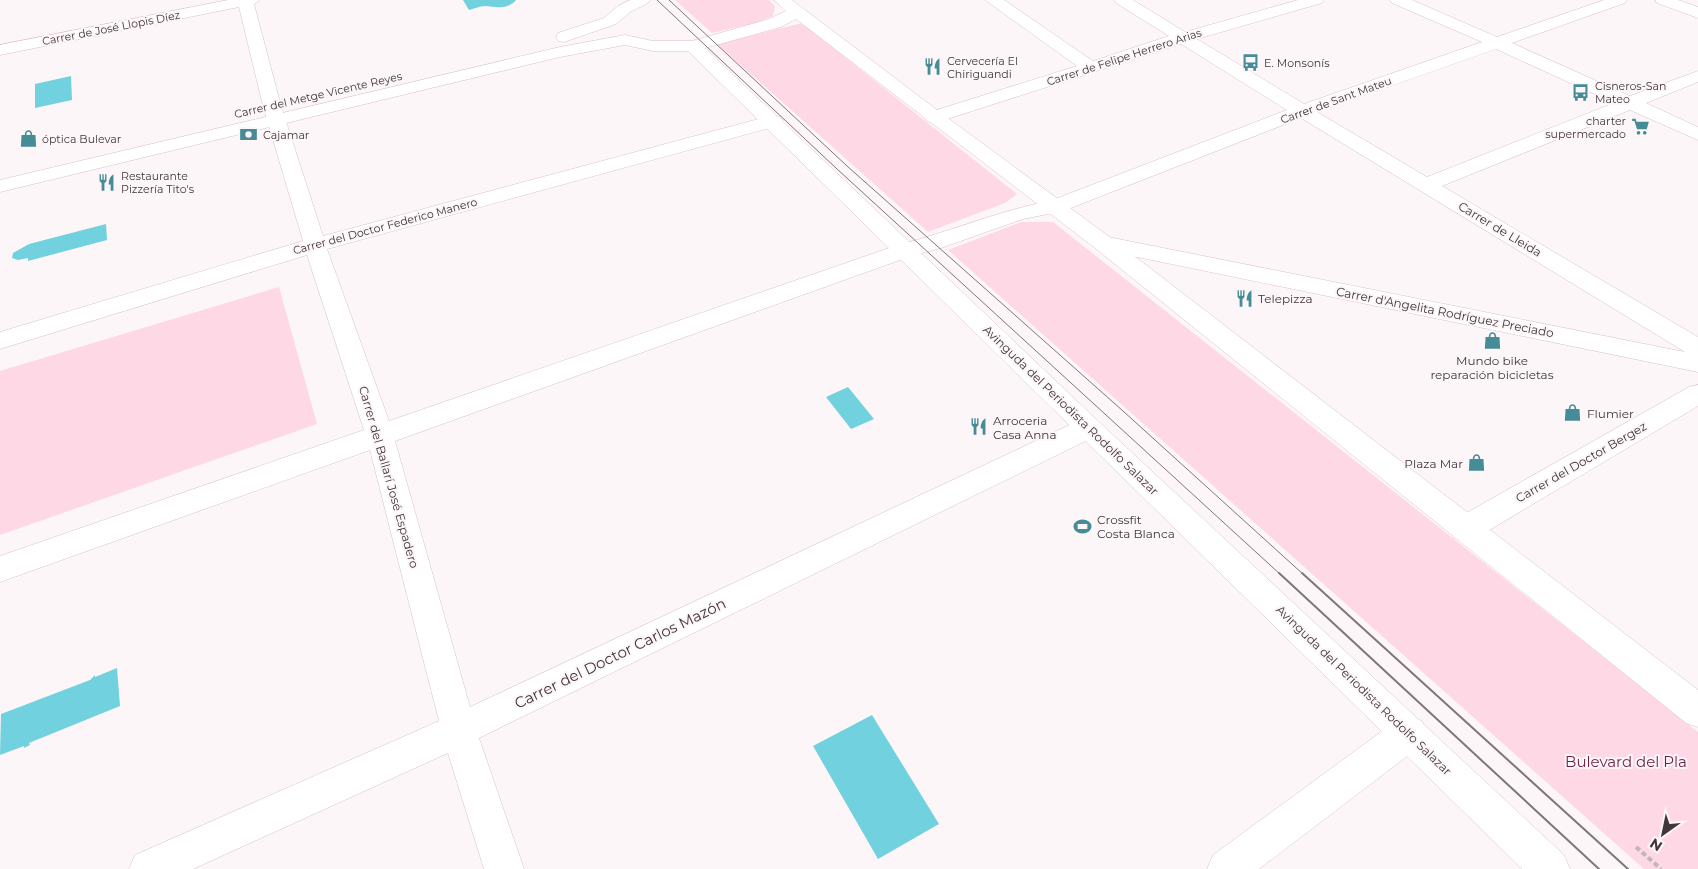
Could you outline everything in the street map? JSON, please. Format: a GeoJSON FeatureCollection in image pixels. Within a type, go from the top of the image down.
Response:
{"type":"FeatureCollection","features":[{"type":"Feature","properties":{"kind":"street","name":"Carrer de José Llopis Díez"},"geometry":{"type":"LineString","coordinates":[[0,50],[248,0]]}},
{"type":"Feature","properties":{"kind":"street","name":"Carrer del Ballarí José Espadero"},"geometry":{"type":"LineString","coordinates":[[248,0],[274,113],[315,245],[380,436],[459,730],[504,869]]}},
{"type":"Feature","properties":{"kind":"street"},"geometry":{"type":"LineString","coordinates":[[626,40],[616,31],[610,21],[624,9],[642,0]]}},
{"type":"Feature","properties":{"kind":"street"},"geometry":{"type":"LineString","coordinates":[[993,0],[1091,67]]}},
{"type":"Feature","properties":{"kind":"street","name":"Carrer de Felipe Herrero Arias"},"geometry":{"type":"LineString","coordinates":[[934,117],[1182,38],[1316,0]]}},
{"type":"Feature","properties":{"kind":"street"},"geometry":{"type":"LineString","coordinates":[[1398,0],[1698,134]]}},
{"type":"Feature","properties":{"kind":"street","name":"Carrer de Sant Mateu"},"geometry":{"type":"LineString","coordinates":[[0,569],[906,250],[933,243],[1018,213],[1055,206],[1302,111],[1619,0]]}},
{"type":"Feature","properties":{"kind":"street"},"geometry":{"type":"LineString","coordinates":[[1663,0],[1698,13]]}},
{"type":"Feature","properties":{"kind":"street","name":"Carrer de Lleida"},"geometry":{"type":"LineString","coordinates":[[1130,1],[1182,38],[1698,348]]}},
{"type":"Feature","properties":{"kind":"street"},"geometry":{"type":"LineString","coordinates":[[693,46],[775,24],[789,6],[1103,243],[1464,529],[1698,711]]}},
{"type":"Feature","properties":{"kind":"street","name":"Carrer del Metge Vicente Reyes"},"geometry":{"type":"LineString","coordinates":[[0,186],[559,39],[610,21]]}},
{"type":"Feature","properties":{"kind":"street","name":"Carrer del Metge Vicente Reyes"},"geometry":{"type":"LineString","coordinates":[[0,168],[626,40],[652,46],[693,46]]}},
{"type":"Feature","properties":{"kind":"street","name":"Avinguda del Periodista Rodolfo Salazar"},"geometry":{"type":"LineString","coordinates":[[693,46],[773,121],[1088,428],[1550,869]]}},
{"type":"Feature","properties":{"kind":"street"},"geometry":{"type":"LineString","coordinates":[[1426,185],[1698,76]]}},
{"type":"Feature","properties":{"kind":"street","name":"Carrer del Doctor Federico Manero"},"geometry":{"type":"LineString","coordinates":[[0,341],[315,245],[773,121]]}},
{"type":"Feature","properties":{"kind":"street","name":"Carrer d'Angelita Rodríguez Preciado"},"geometry":{"type":"LineString","coordinates":[[1103,243],[1698,364]]}},
{"type":"Feature","properties":{"kind":"street","name":"Carrer del Doctor Bergez"},"geometry":{"type":"LineString","coordinates":[[1464,529],[1698,394]]}},
{"type":"Feature","properties":{"kind":"street","name":"Carrer del Doctor Carlos Mazón"},"geometry":{"type":"LineString","coordinates":[[148,869],[459,730],[1088,428]]}},
{"type":"Feature","properties":{"kind":"street"},"geometry":{"type":"LineString","coordinates":[[1227,869],[1409,733]]}},
{"type":"Feature","properties":{"kind":"path"},"geometry":{"type":"LineString","coordinates":[[1636,847],[1661,869]]}},
{"type":"Feature","properties":{"kind":"green space"},"geometry":{"type":"Polygon","coordinates":[[[675,0],[769,0],[775,6],[773,16],[755,23],[712,33],[675,0]]]}},
{"type":"Feature","properties":{"kind":"green space"},"geometry":{"type":"Polygon","coordinates":[[[802,23],[1017,194],[1005,203],[928,232],[717,44],[802,23]]]}},
{"type":"Feature","properties":{"kind":"green space","name":"Bulevard del Pla"},"geometry":{"type":"Polygon","coordinates":[[[1021,222],[1053,222],[1698,732],[1698,869],[1644,869],[948,250],[1021,222]]]}},
{"type":"Feature","properties":{"kind":"green space"},"geometry":{"type":"Polygon","coordinates":[[[279,287],[317,424],[0,535],[0,371],[279,287]]]}},
{"type":"Feature","properties":{"kind":"water"},"geometry":{"type":"Polygon","coordinates":[[[463,0],[516,0],[505,7],[483,6],[469,10],[463,0]]]}},
{"type":"Feature","properties":{"kind":"water"},"geometry":{"type":"Polygon","coordinates":[[[71,76],[72,100],[35,108],[35,84],[71,76]]]}},
{"type":"Feature","properties":{"kind":"water"},"geometry":{"type":"Polygon","coordinates":[[[106,224],[107,240],[28,261],[28,258],[18,260],[12,258],[13,253],[29,244],[106,224]]]}},
{"type":"Feature","properties":{"kind":"water"},"geometry":{"type":"Polygon","coordinates":[[[848,387],[874,419],[851,429],[826,397],[848,387]]]}},
{"type":"Feature","properties":{"kind":"water"},"geometry":{"type":"Polygon","coordinates":[[[117,668],[120,706],[29,743],[30,745],[24,748],[24,746],[0,755],[1,714],[90,680],[95,675],[95,677],[117,668]]]}},
{"type":"Feature","properties":{"kind":"water"},"geometry":{"type":"Polygon","coordinates":[[[872,715],[939,824],[878,859],[813,746],[872,715]]]}},
{"type":"Feature","properties":{"kind":"tram line"},"geometry":{"type":"LineString","coordinates":[[657,0],[837,169],[1281,575]]}},
{"type":"Feature","properties":{"kind":"tram line"},"geometry":{"type":"LineString","coordinates":[[669,0],[847,166],[1304,575]]}},
{"type":"Feature","properties":{"kind":"tram line"},"geometry":{"type":"LineString","coordinates":[[1279,573],[1599,869]]}},
{"type":"Feature","properties":{"kind":"tram line"},"geometry":{"type":"LineString","coordinates":[[1302,573],[1628,869]]}},
{"type":"Feature","properties":{"kind":"place","name":"E. Monsonís"},"geometry":{"type":"Point","coordinates":[1250,63]}},
{"type":"Feature","properties":{"kind":"place","name":"Cervecería El Chiriguandi"},"geometry":{"type":"Point","coordinates":[933,67]}},
{"type":"Feature","properties":{"kind":"place","name":"Cisneros-San Mateo"},"geometry":{"type":"Point","coordinates":[1581,92]}},
{"type":"Feature","properties":{"kind":"place","name":"charter supermercado"},"geometry":{"type":"Point","coordinates":[1640,127]}},
{"type":"Feature","properties":{"kind":"place","name":"Cajamar"},"geometry":{"type":"Point","coordinates":[249,135]}},
{"type":"Feature","properties":{"kind":"place","name":"óptica Bulevar"},"geometry":{"type":"Point","coordinates":[28,139]}},
{"type":"Feature","properties":{"kind":"place","name":"Restaurante Pizzería Tito's"},"geometry":{"type":"Point","coordinates":[107,182]}},
{"type":"Feature","properties":{"kind":"place","name":"Telepizza"},"geometry":{"type":"Point","coordinates":[1244,298]}},
{"type":"Feature","properties":{"kind":"place","name":"Mundo bike reparación bicicletas"},"geometry":{"type":"Point","coordinates":[1492,341]}},
{"type":"Feature","properties":{"kind":"place","name":"Flumier"},"geometry":{"type":"Point","coordinates":[1573,413]}},
{"type":"Feature","properties":{"kind":"place","name":"Arroceria Casa Anna"},"geometry":{"type":"Point","coordinates":[979,427]}},
{"type":"Feature","properties":{"kind":"place","name":"Plaza Mar"},"geometry":{"type":"Point","coordinates":[1477,463]}},
{"type":"Feature","properties":{"kind":"place","name":"Crossfit Costa Blanca"},"geometry":{"type":"Point","coordinates":[1083,526]}}]}
